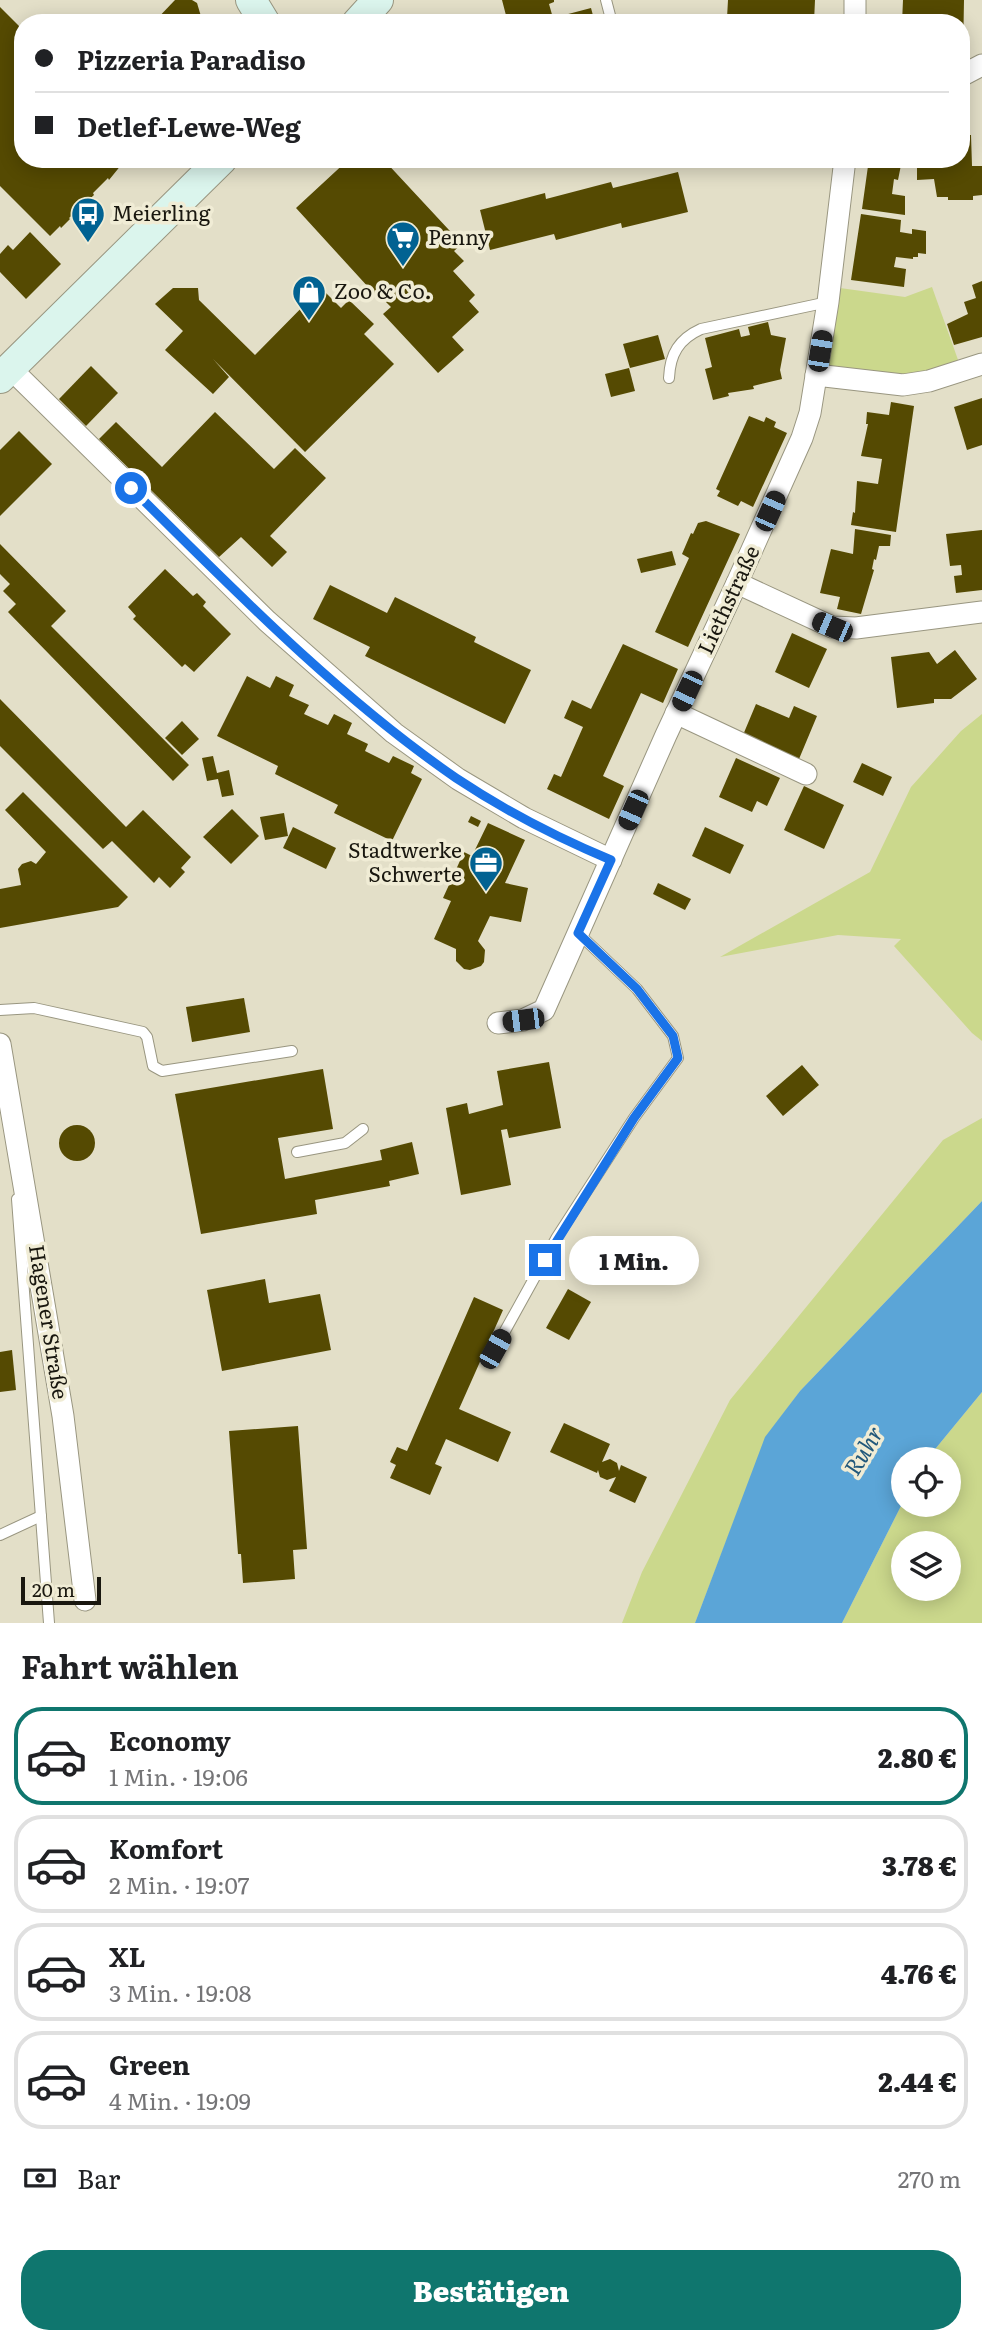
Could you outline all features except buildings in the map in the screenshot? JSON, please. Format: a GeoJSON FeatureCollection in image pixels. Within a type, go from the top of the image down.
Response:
{"type":"FeatureCollection","features":[{"type":"Feature","properties":{"kind":"main road"},"geometry":{"type":"LineString","coordinates":[[365,14],[378,0]]}},
{"type":"Feature","properties":{"kind":"main road"},"geometry":{"type":"LineString","coordinates":[[5,373],[213,168]]}},
{"type":"Feature","properties":{"kind":"street","name":"Liethstraße"},"geometry":{"type":"LineString","coordinates":[[498,1023],[523,1020],[544,1010],[578,933],[602,856],[676,713],[802,438],[810,413],[828,302],[844,168]]}},
{"type":"Feature","properties":{"kind":"street"},"geometry":{"type":"LineString","coordinates":[[816,375],[903,385],[929,382],[982,364]]}},
{"type":"Feature","properties":{"kind":"street"},"geometry":{"type":"LineString","coordinates":[[5,373],[267,621],[394,733],[458,779],[524,818],[602,856]]}},
{"type":"Feature","properties":{"kind":"street"},"geometry":{"type":"LineString","coordinates":[[737,583],[832,627],[856,628],[982,612]]}},
{"type":"Feature","properties":{"kind":"street"},"geometry":{"type":"LineString","coordinates":[[676,713],[806,774]]}},
{"type":"Feature","properties":{"kind":"street","name":"Hagener Straße"},"geometry":{"type":"LineString","coordinates":[[0,1044],[64,1416],[85,1600]]}},
{"type":"Feature","properties":{"kind":"lane"},"geometry":{"type":"LineString","coordinates":[[669,378],[675,351],[680,342],[690,334],[701,329],[828,302]]}},
{"type":"Feature","properties":{"kind":"lane"},"geometry":{"type":"LineString","coordinates":[[495,1349],[557,1237],[634,1118],[678,1058],[673,1036],[637,989],[578,933]]}},
{"type":"Feature","properties":{"kind":"lane"},"geometry":{"type":"LineString","coordinates":[[0,1010],[34,1008],[143,1032],[147,1037],[153,1066],[162,1070],[292,1051]]}},
{"type":"Feature","properties":{"kind":"lane"},"geometry":{"type":"LineString","coordinates":[[6,1084],[49,1623]]}},
{"type":"Feature","properties":{"kind":"lane"},"geometry":{"type":"LineString","coordinates":[[297,1153],[345,1143],[363,1129]]}},
{"type":"Feature","properties":{"kind":"lane"},"geometry":{"type":"LineString","coordinates":[[0,1535],[41,1517]]}},
{"type":"Feature","properties":{"kind":"green space"},"geometry":{"type":"Polygon","coordinates":[[[932,287],[962,371],[929,381],[826,377],[840,288],[905,297],[932,287]]]}},
{"type":"Feature","properties":{"kind":"green space"},"geometry":{"type":"Polygon","coordinates":[[[982,714],[982,1041],[894,946],[901,939],[838,935],[720,957],[870,872],[911,787],[961,731],[982,714]]]}},
{"type":"Feature","properties":{"kind":"green space"},"geometry":{"type":"Polygon","coordinates":[[[982,1118],[982,1201],[800,1391],[766,1437],[695,1623],[622,1623],[642,1572],[730,1400],[943,1140],[982,1118]]]}},
{"type":"Feature","properties":{"kind":"green space"},"geometry":{"type":"Polygon","coordinates":[[[982,1392],[982,1623],[842,1623],[895,1517],[961,1517],[961,1447],[937,1447],[982,1392]]]}},
{"type":"Feature","properties":{"kind":"water","name":"Ruhr"},"geometry":{"type":"Polygon","coordinates":[[[982,1201],[982,1392],[937,1447],[891,1447],[891,1517],[895,1517],[842,1623],[695,1623],[765,1437],[800,1391],[982,1201]]]}},
{"type":"Feature","properties":{"kind":"place","name":"Meierling"},"geometry":{"type":"Point","coordinates":[88,244]}},
{"type":"Feature","properties":{"kind":"place","name":"Penny"},"geometry":{"type":"Point","coordinates":[403,268]}},
{"type":"Feature","properties":{"kind":"place","name":"Zoo & Co."},"geometry":{"type":"Point","coordinates":[309,322]}},
{"type":"Feature","properties":{"kind":"place","name":"Stadtwerke Schwerte"},"geometry":{"type":"Point","coordinates":[486,893]}},
{"type":"Feature","properties":{"kind":"route"},"geometry":{"type":"LineString","coordinates":[[131,488],[267,621],[394,733],[458,779],[524,818],[611,860],[578,933],[637,989],[673,1036],[678,1058],[634,1118],[545,1260]]}}]}
